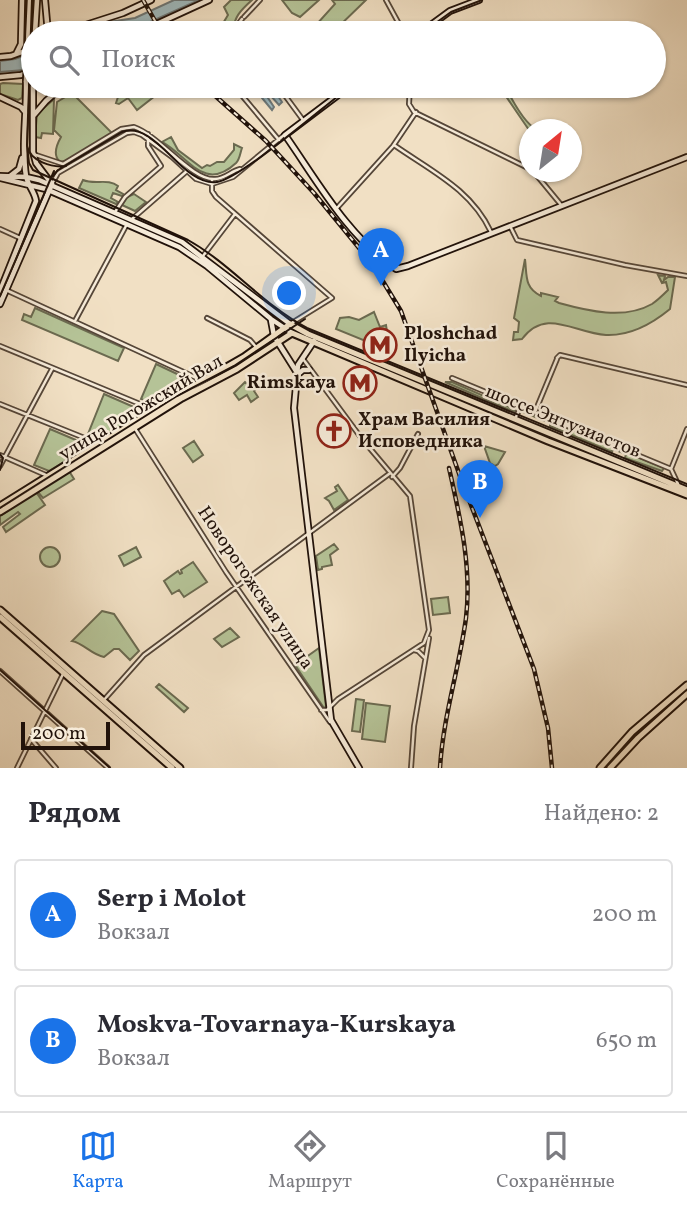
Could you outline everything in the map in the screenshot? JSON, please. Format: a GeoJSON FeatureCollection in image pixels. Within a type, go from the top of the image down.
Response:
{"type":"FeatureCollection","features":[{"type":"Feature","properties":{"kind":"main road"},"geometry":{"type":"LineString","coordinates":[[22,0],[22,21]]}},
{"type":"Feature","properties":{"kind":"main road"},"geometry":{"type":"LineString","coordinates":[[29,21],[30,0]]}},
{"type":"Feature","properties":{"kind":"main road"},"geometry":{"type":"LineString","coordinates":[[36,21],[37,0]]}},
{"type":"Feature","properties":{"kind":"main road"},"geometry":{"type":"LineString","coordinates":[[45,0],[47,21]]}},
{"type":"Feature","properties":{"kind":"main road"},"geometry":{"type":"LineString","coordinates":[[98,21],[151,0]]}},
{"type":"Feature","properties":{"kind":"main road"},"geometry":{"type":"LineString","coordinates":[[165,21],[209,0]]}},
{"type":"Feature","properties":{"kind":"main road"},"geometry":{"type":"LineString","coordinates":[[436,21],[450,11],[479,0]]}},
{"type":"Feature","properties":{"kind":"main road"},"geometry":{"type":"LineString","coordinates":[[16,54],[21,44]]}},
{"type":"Feature","properties":{"kind":"main road"},"geometry":{"type":"LineString","coordinates":[[0,57],[21,52]]}},
{"type":"Feature","properties":{"kind":"main road"},"geometry":{"type":"LineString","coordinates":[[0,77],[21,75]]}},
{"type":"Feature","properties":{"kind":"main road"},"geometry":{"type":"LineString","coordinates":[[0,97],[26,114]]}},
{"type":"Feature","properties":{"kind":"main road"},"geometry":{"type":"LineString","coordinates":[[13,103],[30,98],[38,103],[46,101]]}},
{"type":"Feature","properties":{"kind":"main road"},"geometry":{"type":"LineString","coordinates":[[24,239],[36,201],[26,177],[24,150],[26,114],[30,98]]}},
{"type":"Feature","properties":{"kind":"main road"},"geometry":{"type":"LineString","coordinates":[[30,98],[36,163],[61,192],[127,224],[186,247],[271,319],[287,326]]}},
{"type":"Feature","properties":{"kind":"main road"},"geometry":{"type":"LineString","coordinates":[[33,119],[49,98]]}},
{"type":"Feature","properties":{"kind":"main road"},"geometry":{"type":"LineString","coordinates":[[333,98],[285,135],[336,209],[377,256],[396,269],[687,157]]}},
{"type":"Feature","properties":{"kind":"main road"},"geometry":{"type":"LineString","coordinates":[[9,176],[20,166],[24,150]]}},
{"type":"Feature","properties":{"kind":"main road"},"geometry":{"type":"LineString","coordinates":[[0,177],[26,177],[52,184]]}},
{"type":"Feature","properties":{"kind":"main road"},"geometry":{"type":"LineString","coordinates":[[0,177],[61,192],[132,219],[203,256],[287,326],[315,340],[298,365],[293,405],[334,727]]}},
{"type":"Feature","properties":{"kind":"main road"},"geometry":{"type":"LineString","coordinates":[[0,304],[2,289],[52,184]]}},
{"type":"Feature","properties":{"kind":"main road"},"geometry":{"type":"LineString","coordinates":[[271,319],[274,336],[296,374]]}},
{"type":"Feature","properties":{"kind":"main road","name":"улица Рогожский Вал"},"geometry":{"type":"LineString","coordinates":[[0,512],[205,382],[287,326]]}},
{"type":"Feature","properties":{"kind":"main road","name":"улица Рогожский Вал"},"geometry":{"type":"LineString","coordinates":[[205,382],[294,331]]}},
{"type":"Feature","properties":{"kind":"main road","name":"шоссе Энтузиастов"},"geometry":{"type":"LineString","coordinates":[[315,340],[428,382],[687,490]]}},
{"type":"Feature","properties":{"kind":"main road","name":"шоссе Энтузиастов"},"geometry":{"type":"LineString","coordinates":[[315,340],[548,441],[687,495]]}},
{"type":"Feature","properties":{"kind":"main road"},"geometry":{"type":"LineString","coordinates":[[290,361],[298,365]]}},
{"type":"Feature","properties":{"kind":"main road"},"geometry":{"type":"LineString","coordinates":[[296,374],[308,368]]}},
{"type":"Feature","properties":{"kind":"main road","name":"улица Рогожский Вал"},"geometry":{"type":"LineString","coordinates":[[0,506],[50,478]]}},
{"type":"Feature","properties":{"kind":"main road"},"geometry":{"type":"LineString","coordinates":[[0,610],[103,701],[170,765]]}},
{"type":"Feature","properties":{"kind":"main road"},"geometry":{"type":"LineString","coordinates":[[0,617],[170,765],[180,768]]}},
{"type":"Feature","properties":{"kind":"main road"},"geometry":{"type":"LineString","coordinates":[[600,768],[632,732],[687,685]]}},
{"type":"Feature","properties":{"kind":"main road"},"geometry":{"type":"LineString","coordinates":[[610,768],[638,738],[687,694]]}},
{"type":"Feature","properties":{"kind":"main road","name":"Новорогожская улица"},"geometry":{"type":"LineString","coordinates":[[334,727],[359,768]]}},
{"type":"Feature","properties":{"kind":"street"},"geometry":{"type":"LineString","coordinates":[[241,21],[260,0]]}},
{"type":"Feature","properties":{"kind":"street"},"geometry":{"type":"LineString","coordinates":[[386,0],[397,21]]}},
{"type":"Feature","properties":{"kind":"street"},"geometry":{"type":"LineString","coordinates":[[244,98],[279,140]]}},
{"type":"Feature","properties":{"kind":"street"},"geometry":{"type":"LineString","coordinates":[[287,98],[303,120]]}},
{"type":"Feature","properties":{"kind":"street"},"geometry":{"type":"LineString","coordinates":[[409,98],[409,104],[415,113],[519,164]]}},
{"type":"Feature","properties":{"kind":"street"},"geometry":{"type":"LineString","coordinates":[[336,209],[394,145],[415,113]]}},
{"type":"Feature","properties":{"kind":"street"},"geometry":{"type":"LineString","coordinates":[[33,153],[62,164],[124,128],[137,128],[148,134],[196,179],[212,184],[227,180],[285,135]]}},
{"type":"Feature","properties":{"kind":"street"},"geometry":{"type":"LineString","coordinates":[[52,184],[58,173],[66,167],[127,132],[148,139],[188,170],[212,180],[243,168]]}},
{"type":"Feature","properties":{"kind":"street"},"geometry":{"type":"LineString","coordinates":[[115,212],[123,200],[161,166],[148,146],[148,134]]}},
{"type":"Feature","properties":{"kind":"street"},"geometry":{"type":"LineString","coordinates":[[394,145],[448,181],[474,203],[491,233]]}},
{"type":"Feature","properties":{"kind":"street"},"geometry":{"type":"LineString","coordinates":[[75,321],[127,224],[188,170]]}},
{"type":"Feature","properties":{"kind":"street"},"geometry":{"type":"LineString","coordinates":[[212,180],[214,194],[332,298],[287,326]]}},
{"type":"Feature","properties":{"kind":"street"},"geometry":{"type":"LineString","coordinates":[[542,182],[562,206]]}},
{"type":"Feature","properties":{"kind":"street"},"geometry":{"type":"LineString","coordinates":[[203,256],[236,214]]}},
{"type":"Feature","properties":{"kind":"street"},"geometry":{"type":"LineString","coordinates":[[132,219],[137,228]]}},
{"type":"Feature","properties":{"kind":"street"},"geometry":{"type":"LineString","coordinates":[[510,226],[517,240],[687,276]]}},
{"type":"Feature","properties":{"kind":"street"},"geometry":{"type":"LineString","coordinates":[[0,229],[24,239]]}},
{"type":"Feature","properties":{"kind":"street"},"geometry":{"type":"LineString","coordinates":[[2,289],[205,382]]}},
{"type":"Feature","properties":{"kind":"street"},"geometry":{"type":"LineString","coordinates":[[207,318],[250,340],[257,348]]}},
{"type":"Feature","properties":{"kind":"street"},"geometry":{"type":"LineString","coordinates":[[0,346],[156,412]]}},
{"type":"Feature","properties":{"kind":"street"},"geometry":{"type":"LineString","coordinates":[[304,353],[303,358],[308,368],[390,475],[407,493],[412,503],[429,635],[414,726],[411,768]]}},
{"type":"Feature","properties":{"kind":"street"},"geometry":{"type":"LineString","coordinates":[[535,412],[560,355],[687,385]]}},
{"type":"Feature","properties":{"kind":"street"},"geometry":{"type":"LineString","coordinates":[[298,365],[302,363],[308,368]]}},
{"type":"Feature","properties":{"kind":"street"},"geometry":{"type":"LineString","coordinates":[[0,466],[2,456],[52,369]]}},
{"type":"Feature","properties":{"kind":"street"},"geometry":{"type":"LineString","coordinates":[[452,378],[671,469]]}},
{"type":"Feature","properties":{"kind":"street"},"geometry":{"type":"LineString","coordinates":[[0,404],[101,446]]}},
{"type":"Feature","properties":{"kind":"street"},"geometry":{"type":"LineString","coordinates":[[515,420],[521,406]]}},
{"type":"Feature","properties":{"kind":"street","name":"Новорогожская улица"},"geometry":{"type":"LineString","coordinates":[[135,424],[235,586],[334,727]]}},
{"type":"Feature","properties":{"kind":"street"},"geometry":{"type":"LineString","coordinates":[[680,487],[671,469],[687,429]]}},
{"type":"Feature","properties":{"kind":"street"},"geometry":{"type":"LineString","coordinates":[[103,701],[144,655],[400,468],[418,434]]}},
{"type":"Feature","properties":{"kind":"street"},"geometry":{"type":"LineString","coordinates":[[2,456],[50,478]]}},
{"type":"Feature","properties":{"kind":"street"},"geometry":{"type":"LineString","coordinates":[[321,710],[327,710],[338,699],[414,650],[424,643],[429,635]]}},
{"type":"Feature","properties":{"kind":"street"},"geometry":{"type":"LineString","coordinates":[[414,650],[421,652],[425,658]]}},
{"type":"Feature","properties":{"kind":"street"},"geometry":{"type":"LineString","coordinates":[[0,671],[108,768]]}},
{"type":"Feature","properties":{"kind":"street"},"geometry":{"type":"LineString","coordinates":[[17,768],[64,673]]}},
{"type":"Feature","properties":{"kind":"street"},"geometry":{"type":"LineString","coordinates":[[329,697],[338,699]]}},
{"type":"Feature","properties":{"kind":"street"},"geometry":{"type":"LineString","coordinates":[[31,739],[56,768]]}},
{"type":"Feature","properties":{"kind":"green space"},"geometry":{"type":"Polygon","coordinates":[[[231,0],[252,0],[236,21],[224,21],[228,15],[224,7],[231,0]]]}},
{"type":"Feature","properties":{"kind":"green space"},"geometry":{"type":"Polygon","coordinates":[[[282,0],[319,0],[300,17],[292,13],[282,0]]]}},
{"type":"Feature","properties":{"kind":"green space"},"geometry":{"type":"Polygon","coordinates":[[[332,0],[366,0],[344,21],[320,21],[335,4],[332,0]]]}},
{"type":"Feature","properties":{"kind":"green space"},"geometry":{"type":"Polygon","coordinates":[[[0,84],[21,84],[22,98],[18,100],[0,94],[0,84]]]}},
{"type":"Feature","properties":{"kind":"green space"},"geometry":{"type":"Polygon","coordinates":[[[64,98],[77,98],[112,133],[80,155],[60,162],[56,153],[61,137],[54,130],[57,102],[64,98]]]}},
{"type":"Feature","properties":{"kind":"green space"},"geometry":{"type":"Polygon","coordinates":[[[118,98],[128,98],[119,104],[116,103],[118,98]]]}},
{"type":"Feature","properties":{"kind":"green space"},"geometry":{"type":"Polygon","coordinates":[[[128,98],[152,98],[137,110],[128,98]]]}},
{"type":"Feature","properties":{"kind":"green space"},"geometry":{"type":"Polygon","coordinates":[[[507,98],[512,98],[526,119],[522,119],[507,98]]]}},
{"type":"Feature","properties":{"kind":"green space"},"geometry":{"type":"Polygon","coordinates":[[[54,99],[53,134],[42,133],[41,138],[35,137],[37,114],[54,99]]]}},
{"type":"Feature","properties":{"kind":"green space"},"geometry":{"type":"Polygon","coordinates":[[[171,137],[178,150],[202,168],[224,162],[234,150],[234,144],[242,148],[237,161],[225,171],[205,173],[162,142],[171,137]]]}},
{"type":"Feature","properties":{"kind":"green space"},"geometry":{"type":"Polygon","coordinates":[[[83,180],[114,184],[118,186],[116,190],[123,194],[113,193],[111,198],[118,202],[116,204],[79,188],[83,180]]]}},
{"type":"Feature","properties":{"kind":"green space"},"geometry":{"type":"Polygon","coordinates":[[[134,194],[146,202],[135,211],[122,205],[127,197],[134,194]]]}},
{"type":"Feature","properties":{"kind":"green space"},"geometry":{"type":"Polygon","coordinates":[[[525,259],[527,281],[536,293],[558,297],[555,301],[559,303],[594,311],[618,313],[641,309],[652,304],[668,290],[666,282],[662,283],[658,275],[665,276],[664,280],[675,277],[670,309],[649,324],[615,335],[551,323],[531,330],[522,339],[513,340],[514,332],[518,332],[519,322],[514,318],[525,259]]]}},
{"type":"Feature","properties":{"kind":"green space"},"geometry":{"type":"Polygon","coordinates":[[[35,308],[124,348],[118,361],[22,320],[24,314],[31,317],[35,308]]]}},
{"type":"Feature","properties":{"kind":"green space"},"geometry":{"type":"Polygon","coordinates":[[[374,312],[380,327],[386,325],[390,351],[336,329],[340,318],[359,320],[374,312]]]}},
{"type":"Feature","properties":{"kind":"green space"},"geometry":{"type":"Polygon","coordinates":[[[156,364],[192,381],[156,405],[141,399],[156,364]]]}},
{"type":"Feature","properties":{"kind":"green space"},"geometry":{"type":"Polygon","coordinates":[[[245,382],[256,389],[254,391],[258,397],[251,402],[247,395],[239,400],[234,393],[245,382]]]}},
{"type":"Feature","properties":{"kind":"green space"},"geometry":{"type":"Polygon","coordinates":[[[445,382],[452,382],[518,411],[517,413],[445,382]]]}},
{"type":"Feature","properties":{"kind":"green space"},"geometry":{"type":"Polygon","coordinates":[[[104,394],[143,411],[141,415],[102,440],[88,434],[104,394]]]}},
{"type":"Feature","properties":{"kind":"green space"},"geometry":{"type":"Polygon","coordinates":[[[521,409],[664,468],[662,471],[625,458],[626,454],[613,449],[612,452],[550,426],[550,423],[521,409]]]}},
{"type":"Feature","properties":{"kind":"green space"},"geometry":{"type":"Polygon","coordinates":[[[50,429],[90,446],[49,471],[34,465],[50,429]]]}},
{"type":"Feature","properties":{"kind":"green space"},"geometry":{"type":"Polygon","coordinates":[[[194,441],[203,455],[193,462],[183,448],[194,441]]]}},
{"type":"Feature","properties":{"kind":"green space"},"geometry":{"type":"Polygon","coordinates":[[[484,446],[505,452],[495,466],[490,463],[484,446]]]}},
{"type":"Feature","properties":{"kind":"green space"},"geometry":{"type":"Polygon","coordinates":[[[69,471],[74,479],[43,498],[37,491],[69,471]]]}},
{"type":"Feature","properties":{"kind":"green space"},"geometry":{"type":"Polygon","coordinates":[[[338,485],[348,500],[334,510],[325,498],[337,491],[335,487],[338,485]]]}},
{"type":"Feature","properties":{"kind":"green space"},"geometry":{"type":"Polygon","coordinates":[[[36,492],[45,505],[6,532],[3,527],[20,514],[18,512],[0,525],[0,516],[36,492]]]}},
{"type":"Feature","properties":{"kind":"green space"},"geometry":{"type":"Polygon","coordinates":[[[334,544],[338,549],[330,555],[332,565],[318,570],[316,556],[334,544]]]}},
{"type":"Feature","properties":{"kind":"green space"},"geometry":{"type":"Polygon","coordinates":[[[50,547],[57,550],[60,557],[57,564],[50,567],[43,564],[40,557],[43,550],[50,547]]]}},
{"type":"Feature","properties":{"kind":"green space"},"geometry":{"type":"Polygon","coordinates":[[[136,547],[141,557],[124,566],[119,556],[136,547]]]}},
{"type":"Feature","properties":{"kind":"green space"},"geometry":{"type":"Polygon","coordinates":[[[193,562],[207,582],[184,597],[179,590],[172,594],[164,581],[178,571],[182,573],[181,570],[193,562]]]}},
{"type":"Feature","properties":{"kind":"green space"},"geometry":{"type":"Polygon","coordinates":[[[448,597],[450,613],[433,615],[431,599],[448,597]]]}},
{"type":"Feature","properties":{"kind":"green space"},"geometry":{"type":"Polygon","coordinates":[[[102,611],[114,614],[139,651],[130,660],[119,649],[114,649],[104,657],[72,641],[102,611]]]}},
{"type":"Feature","properties":{"kind":"green space"},"geometry":{"type":"Polygon","coordinates":[[[230,628],[239,637],[222,647],[214,639],[230,628]]]}},
{"type":"Feature","properties":{"kind":"green space"},"geometry":{"type":"Polygon","coordinates":[[[319,648],[326,707],[324,708],[295,665],[319,648]]]}},
{"type":"Feature","properties":{"kind":"green space"},"geometry":{"type":"Polygon","coordinates":[[[159,684],[188,708],[184,712],[156,687],[159,684]]]}},
{"type":"Feature","properties":{"kind":"green space"},"geometry":{"type":"Polygon","coordinates":[[[356,699],[364,700],[360,732],[352,731],[356,699]]]}},
{"type":"Feature","properties":{"kind":"green space"},"geometry":{"type":"Polygon","coordinates":[[[366,703],[390,706],[385,742],[362,739],[366,703]]]}},
{"type":"Feature","properties":{"kind":"water"},"geometry":{"type":"Polygon","coordinates":[[[174,0],[199,0],[152,21],[115,21],[135,18],[174,0]]]}},
{"type":"Feature","properties":{"kind":"water"},"geometry":{"type":"Polygon","coordinates":[[[21,57],[21,70],[0,72],[0,61],[21,57]]]}},
{"type":"Feature","properties":{"kind":"water"},"geometry":{"type":"Polygon","coordinates":[[[262,98],[268,98],[274,107],[272,110],[262,98]]]}},
{"type":"Feature","properties":{"kind":"water"},"geometry":{"type":"Polygon","coordinates":[[[273,98],[279,98],[282,102],[279,105],[273,98]]]}},
{"type":"Feature","properties":{"kind":"tram line"},"geometry":{"type":"LineString","coordinates":[[31,21],[32,0]]}},
{"type":"Feature","properties":{"kind":"tram line"},"geometry":{"type":"LineString","coordinates":[[439,21],[451,12],[482,0]]}},
{"type":"Feature","properties":{"kind":"tram line"},"geometry":{"type":"LineString","coordinates":[[29,98],[27,145],[29,163],[33,170],[188,240],[219,261],[276,308],[307,328],[687,484]]}},
{"type":"Feature","properties":{"kind":"tram line"},"geometry":{"type":"LineString","coordinates":[[53,176],[58,170],[122,132],[135,131],[147,135],[192,175],[204,181],[217,182],[229,178],[264,155],[336,98]]}},
{"type":"Feature","properties":{"kind":"tram line"},"geometry":{"type":"LineString","coordinates":[[27,146],[32,156],[42,162],[66,166]]}},
{"type":"Feature","properties":{"kind":"tram line"},"geometry":{"type":"LineString","coordinates":[[0,296],[54,171]]}},
{"type":"Feature","properties":{"kind":"tram line"},"geometry":{"type":"LineString","coordinates":[[0,508],[177,396],[234,366],[305,319]]}},
{"type":"Feature","properties":{"kind":"tram line"},"geometry":{"type":"LineString","coordinates":[[0,454],[3,458],[0,470]]}},
{"type":"Feature","properties":{"kind":"tram line"},"geometry":{"type":"LineString","coordinates":[[0,670],[110,768]]}},
{"type":"Feature","properties":{"kind":"railway"},"geometry":{"type":"LineString","coordinates":[[143,0],[155,21]]}},
{"type":"Feature","properties":{"kind":"railway"},"geometry":{"type":"LineString","coordinates":[[218,98],[266,141],[314,193],[373,265],[401,311],[461,479],[534,669],[548,728],[552,768]]}},
{"type":"Feature","properties":{"kind":"railway"},"geometry":{"type":"LineString","coordinates":[[440,768],[467,599],[464,542],[449,468]]}},
{"type":"Feature","properties":{"kind":"place","name":"Serp i Molot"},"geometry":{"type":"Point","coordinates":[381,286]}},
{"type":"Feature","properties":{"kind":"place","name":"Ploshchad Ilyicha"},"geometry":{"type":"Point","coordinates":[380,345]}},
{"type":"Feature","properties":{"kind":"place","name":"Rimskaya"},"geometry":{"type":"Point","coordinates":[360,383]}},
{"type":"Feature","properties":{"kind":"place","name":"Храм Василия Исповедника"},"geometry":{"type":"Point","coordinates":[334,431]}},
{"type":"Feature","properties":{"kind":"place","name":"Moskva-Tovarnaya-Kurskaya"},"geometry":{"type":"Point","coordinates":[480,518]}}]}
